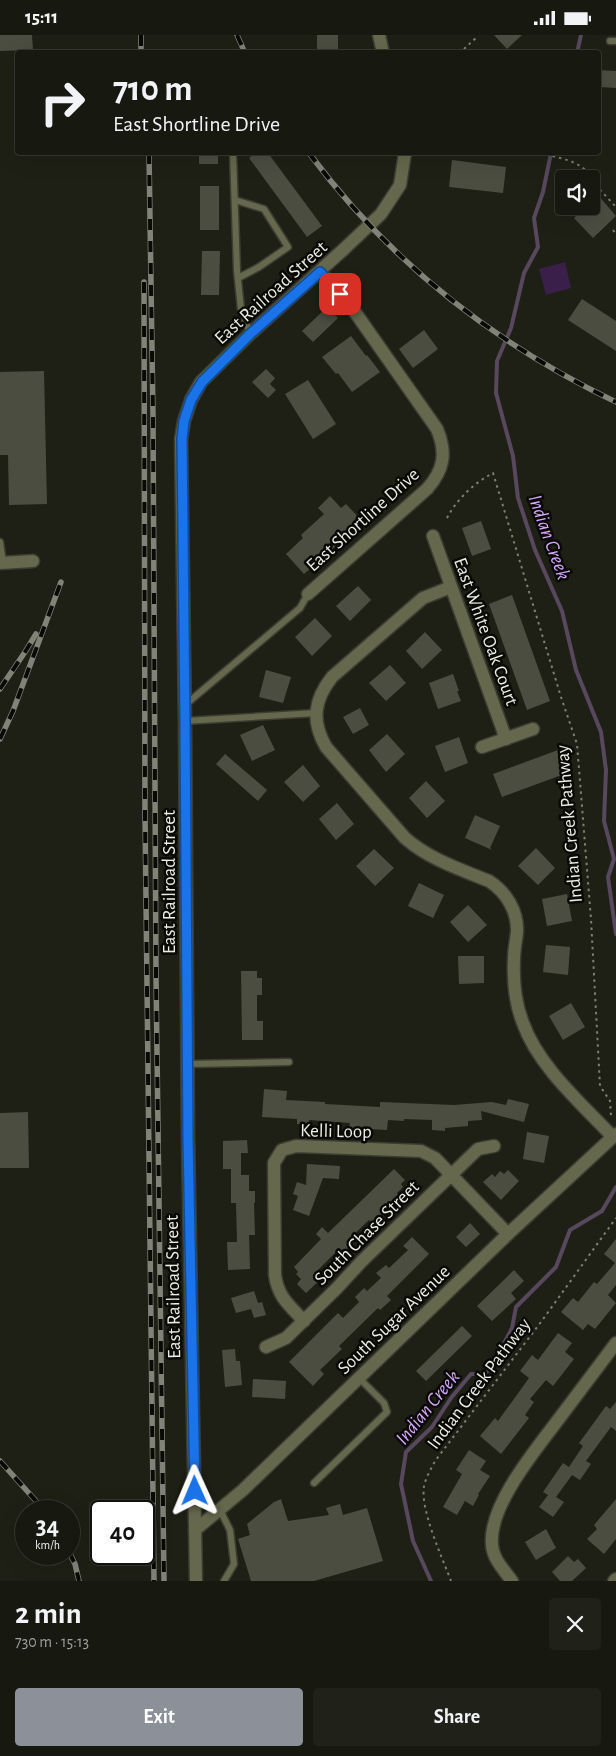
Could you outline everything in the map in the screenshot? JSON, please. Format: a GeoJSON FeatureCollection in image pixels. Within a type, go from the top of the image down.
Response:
{"type":"FeatureCollection","features":[{"type":"Feature","properties":{"kind":"street"},"geometry":{"type":"LineString","coordinates":[[379,35],[382,50]]}},
{"type":"Feature","properties":{"kind":"street","name":"East Railroad Street"},"geometry":{"type":"LineString","coordinates":[[196,1581],[184,705],[182,439],[184,421],[191,400],[202,382],[250,334],[320,272],[380,214],[400,185],[405,155]]}},
{"type":"Feature","properties":{"kind":"street","name":"East Shortline Drive"},"geometry":{"type":"LineString","coordinates":[[308,594],[427,489],[440,471],[444,455],[442,441],[437,429],[350,305],[320,272]]}},
{"type":"Feature","properties":{"kind":"street","name":"East White Oak Court"},"geometry":{"type":"LineString","coordinates":[[433,536],[506,739]]}},
{"type":"Feature","properties":{"kind":"street"},"geometry":{"type":"LineString","coordinates":[[2,563],[33,561]]}},
{"type":"Feature","properties":{"kind":"street"},"geometry":{"type":"LineString","coordinates":[[451,587],[423,598],[332,677],[323,688],[318,701],[316,713],[320,737],[326,747],[405,838],[416,848],[431,857],[489,881],[504,894],[512,905],[517,921],[514,984],[523,1025],[539,1055],[550,1070],[614,1135]]}},
{"type":"Feature","properties":{"kind":"street"},"geometry":{"type":"LineString","coordinates":[[482,747],[533,729]]}},
{"type":"Feature","properties":{"kind":"street","name":"South Sugar Avenue"},"geometry":{"type":"LineString","coordinates":[[196,1530],[243,1490],[508,1234],[614,1135]]}},
{"type":"Feature","properties":{"kind":"street","name":"Kelli Loop"},"geometry":{"type":"LineString","coordinates":[[304,1321],[284,1300],[277,1288],[275,1275],[274,1163],[282,1150],[296,1146],[421,1151],[435,1158],[508,1234]]}},
{"type":"Feature","properties":{"kind":"street","name":"South Chase Street"},"geometry":{"type":"LineString","coordinates":[[266,1347],[286,1338],[338,1288],[362,1261],[478,1149],[494,1146]]}},
{"type":"Feature","properties":{"kind":"street"},"geometry":{"type":"LineString","coordinates":[[512,1581],[495,1558],[492,1546],[492,1531],[497,1516],[522,1468],[616,1343]]}},
{"type":"Feature","properties":{"kind":"lane"},"geometry":{"type":"LineString","coordinates":[[233,155],[238,278],[241,309],[250,334]]}},
{"type":"Feature","properties":{"kind":"lane"},"geometry":{"type":"LineString","coordinates":[[235,200],[264,209],[288,247],[259,267],[238,278]]}},
{"type":"Feature","properties":{"kind":"lane"},"geometry":{"type":"LineString","coordinates":[[0,542],[2,563]]}},
{"type":"Feature","properties":{"kind":"lane"},"geometry":{"type":"LineString","coordinates":[[184,705],[300,608],[308,594]]}},
{"type":"Feature","properties":{"kind":"lane"},"geometry":{"type":"LineString","coordinates":[[185,721],[316,713]]}},
{"type":"Feature","properties":{"kind":"lane"},"geometry":{"type":"LineString","coordinates":[[188,1064],[289,1062]]}},
{"type":"Feature","properties":{"kind":"lane"},"geometry":{"type":"LineString","coordinates":[[314,1483],[387,1412],[384,1403],[359,1378]]}},
{"type":"Feature","properties":{"kind":"lane"},"geometry":{"type":"LineString","coordinates":[[220,1510],[230,1530],[234,1564],[224,1581]]}},
{"type":"Feature","properties":{"kind":"path"},"geometry":{"type":"LineString","coordinates":[[464,49],[478,36]]}},
{"type":"Feature","properties":{"kind":"path"},"geometry":{"type":"LineString","coordinates":[[547,155],[584,167],[586,170]]}},
{"type":"Feature","properties":{"kind":"path"},"geometry":{"type":"LineString","coordinates":[[600,189],[616,207]]}},
{"type":"Feature","properties":{"kind":"path"},"geometry":{"type":"LineString","coordinates":[[613,230],[616,234]]}},
{"type":"Feature","properties":{"kind":"path","name":"Indian Creek Pathway"},"geometry":{"type":"LineString","coordinates":[[447,518],[454,506],[480,480],[492,473],[577,744],[591,919],[600,1086],[610,1101],[611,1121]]}},
{"type":"Feature","properties":{"kind":"path","name":"Indian Creek Pathway"},"geometry":{"type":"LineString","coordinates":[[451,1581],[424,1506],[424,1486],[429,1472],[435,1461],[541,1322],[616,1218]]}},
{"type":"Feature","properties":{"kind":"shaded area"},"geometry":{"type":"Polygon","coordinates":[[[565,262],[571,288],[546,295],[539,269],[565,262]]]}},
{"type":"Feature","properties":{"kind":"building"},"geometry":{"type":"Polygon","coordinates":[[[0,35],[32,35],[33,50],[0,51],[0,35]]]}},
{"type":"Feature","properties":{"kind":"building"},"geometry":{"type":"Polygon","coordinates":[[[317,35],[338,35],[338,50],[317,50],[317,35]]]}},
{"type":"Feature","properties":{"kind":"building"},"geometry":{"type":"Polygon","coordinates":[[[494,35],[522,35],[507,49],[494,35]]]}},
{"type":"Feature","properties":{"kind":"building"},"geometry":{"type":"Polygon","coordinates":[[[601,70],[616,71],[616,88],[601,87],[601,70]]]}},
{"type":"Feature","properties":{"kind":"building"},"geometry":{"type":"Polygon","coordinates":[[[199,155],[218,155],[218,164],[199,164],[199,155]]]}},
{"type":"Feature","properties":{"kind":"building"},"geometry":{"type":"Polygon","coordinates":[[[253,155],[269,155],[322,226],[307,237],[249,158],[253,155]]]}},
{"type":"Feature","properties":{"kind":"building"},"geometry":{"type":"Polygon","coordinates":[[[452,160],[506,167],[503,193],[449,187],[452,160]]]}},
{"type":"Feature","properties":{"kind":"building"},"geometry":{"type":"Polygon","coordinates":[[[200,186],[219,186],[219,230],[200,230],[200,186]]]}},
{"type":"Feature","properties":{"kind":"building"},"geometry":{"type":"Polygon","coordinates":[[[600,197],[616,216],[593,238],[574,218],[577,215],[600,215],[600,197]]]}},
{"type":"Feature","properties":{"kind":"building"},"geometry":{"type":"Polygon","coordinates":[[[202,251],[220,251],[219,295],[201,295],[202,251]]]}},
{"type":"Feature","properties":{"kind":"building"},"geometry":{"type":"Polygon","coordinates":[[[582,299],[616,321],[616,351],[568,320],[582,299]]]}},
{"type":"Feature","properties":{"kind":"building"},"geometry":{"type":"Polygon","coordinates":[[[327,307],[338,318],[313,342],[302,331],[327,307]]]}},
{"type":"Feature","properties":{"kind":"building"},"geometry":{"type":"Polygon","coordinates":[[[424,330],[438,349],[413,368],[399,349],[424,330]]]}},
{"type":"Feature","properties":{"kind":"building"},"geometry":{"type":"Polygon","coordinates":[[[351,336],[380,372],[352,392],[338,373],[336,374],[322,357],[351,336]]]}},
{"type":"Feature","properties":{"kind":"building"},"geometry":{"type":"Polygon","coordinates":[[[266,369],[275,378],[270,384],[276,390],[268,398],[252,382],[266,369]]]}},
{"type":"Feature","properties":{"kind":"building"},"geometry":{"type":"Polygon","coordinates":[[[44,371],[47,504],[9,505],[8,455],[0,455],[0,372],[44,371]]]}},
{"type":"Feature","properties":{"kind":"building"},"geometry":{"type":"Polygon","coordinates":[[[308,380],[336,424],[313,439],[285,394],[308,380]]]}},
{"type":"Feature","properties":{"kind":"building"},"geometry":{"type":"Polygon","coordinates":[[[330,496],[341,508],[346,504],[363,522],[304,574],[286,554],[303,538],[301,535],[324,514],[318,508],[330,496]]]}},
{"type":"Feature","properties":{"kind":"building"},"geometry":{"type":"Polygon","coordinates":[[[481,521],[491,549],[472,556],[462,528],[481,521]]]}},
{"type":"Feature","properties":{"kind":"building"},"geometry":{"type":"Polygon","coordinates":[[[358,586],[371,600],[350,621],[336,606],[358,586]]]}},
{"type":"Feature","properties":{"kind":"building"},"geometry":{"type":"Polygon","coordinates":[[[512,595],[550,701],[527,710],[489,604],[512,595]]]}},
{"type":"Feature","properties":{"kind":"building"},"geometry":{"type":"Polygon","coordinates":[[[315,618],[332,636],[312,656],[295,637],[315,618]]]}},
{"type":"Feature","properties":{"kind":"building"},"geometry":{"type":"Polygon","coordinates":[[[425,632],[442,650],[422,669],[406,651],[425,632]]]}},
{"type":"Feature","properties":{"kind":"building"},"geometry":{"type":"Polygon","coordinates":[[[390,665],[406,683],[386,701],[369,683],[390,665]]]}},
{"type":"Feature","properties":{"kind":"building"},"geometry":{"type":"Polygon","coordinates":[[[266,670],[291,677],[283,703],[259,697],[266,670]]]}},
{"type":"Feature","properties":{"kind":"building"},"geometry":{"type":"Polygon","coordinates":[[[453,674],[461,701],[438,709],[429,683],[453,674]]]}},
{"type":"Feature","properties":{"kind":"building"},"geometry":{"type":"Polygon","coordinates":[[[360,708],[369,725],[353,734],[343,717],[360,708]]]}},
{"type":"Feature","properties":{"kind":"building"},"geometry":{"type":"Polygon","coordinates":[[[263,725],[275,750],[252,761],[240,735],[263,725]]]}},
{"type":"Feature","properties":{"kind":"building"},"geometry":{"type":"Polygon","coordinates":[[[387,734],[405,754],[386,772],[369,750],[387,734]]]}},
{"type":"Feature","properties":{"kind":"building"},"geometry":{"type":"Polygon","coordinates":[[[459,737],[468,763],[445,772],[435,746],[459,737]]]}},
{"type":"Feature","properties":{"kind":"building"},"geometry":{"type":"Polygon","coordinates":[[[558,750],[567,773],[502,797],[493,774],[558,750]]]}},
{"type":"Feature","properties":{"kind":"building"},"geometry":{"type":"Polygon","coordinates":[[[225,754],[267,790],[258,801],[216,764],[225,754]]]}},
{"type":"Feature","properties":{"kind":"building"},"geometry":{"type":"Polygon","coordinates":[[[303,765],[320,786],[303,802],[284,782],[303,765]]]}},
{"type":"Feature","properties":{"kind":"building"},"geometry":{"type":"Polygon","coordinates":[[[426,781],[445,801],[427,818],[409,798],[426,781]]]}},
{"type":"Feature","properties":{"kind":"building"},"geometry":{"type":"Polygon","coordinates":[[[337,803],[354,824],[336,840],[319,819],[337,803]]]}},
{"type":"Feature","properties":{"kind":"building"},"geometry":{"type":"Polygon","coordinates":[[[475,815],[500,826],[490,848],[492,850],[465,838],[475,815]]]}},
{"type":"Feature","properties":{"kind":"building"},"geometry":{"type":"Polygon","coordinates":[[[536,848],[555,868],[538,885],[518,866],[536,848]]]}},
{"type":"Feature","properties":{"kind":"building"},"geometry":{"type":"Polygon","coordinates":[[[374,849],[394,868],[375,886],[356,866],[374,849]]]}},
{"type":"Feature","properties":{"kind":"building"},"geometry":{"type":"Polygon","coordinates":[[[419,883],[444,895],[433,918],[408,906],[419,883]]]}},
{"type":"Feature","properties":{"kind":"building"},"geometry":{"type":"Polygon","coordinates":[[[567,894],[572,921],[547,926],[542,899],[567,894]]]}},
{"type":"Feature","properties":{"kind":"building"},"geometry":{"type":"Polygon","coordinates":[[[468,905],[487,925],[468,942],[450,922],[468,905]]]}},
{"type":"Feature","properties":{"kind":"building"},"geometry":{"type":"Polygon","coordinates":[[[546,945],[570,947],[568,975],[543,972],[546,945]]]}},
{"type":"Feature","properties":{"kind":"building"},"geometry":{"type":"Polygon","coordinates":[[[458,956],[484,956],[484,983],[459,984],[458,956]]]}},
{"type":"Feature","properties":{"kind":"building"},"geometry":{"type":"Polygon","coordinates":[[[241,971],[257,971],[257,978],[262,978],[262,995],[257,995],[257,1021],[263,1021],[263,1040],[242,1040],[241,971]]]}},
{"type":"Feature","properties":{"kind":"building"},"geometry":{"type":"Polygon","coordinates":[[[571,1003],[585,1027],[563,1040],[549,1016],[571,1003]]]}},
{"type":"Feature","properties":{"kind":"building"},"geometry":{"type":"Polygon","coordinates":[[[264,1089],[287,1091],[286,1100],[325,1102],[325,1104],[380,1107],[380,1102],[454,1105],[492,1102],[506,1105],[508,1099],[529,1104],[524,1122],[481,1111],[482,1120],[468,1121],[468,1126],[445,1128],[445,1131],[432,1130],[432,1120],[404,1119],[404,1121],[388,1120],[387,1130],[349,1128],[350,1123],[309,1120],[309,1125],[297,1124],[297,1119],[262,1117],[264,1089]]]}},
{"type":"Feature","properties":{"kind":"building"},"geometry":{"type":"Polygon","coordinates":[[[28,1112],[29,1168],[0,1168],[0,1113],[28,1112]]]}},
{"type":"Feature","properties":{"kind":"building"},"geometry":{"type":"Polygon","coordinates":[[[527,1132],[549,1136],[544,1163],[523,1159],[527,1132]]]}},
{"type":"Feature","properties":{"kind":"building"},"geometry":{"type":"Polygon","coordinates":[[[247,1140],[248,1153],[241,1153],[241,1175],[249,1175],[249,1191],[255,1191],[255,1235],[249,1235],[250,1269],[228,1270],[227,1242],[237,1242],[236,1203],[231,1203],[231,1169],[223,1169],[223,1141],[247,1140]]]}},
{"type":"Feature","properties":{"kind":"building"},"geometry":{"type":"Polygon","coordinates":[[[307,1164],[340,1166],[339,1179],[323,1178],[309,1216],[293,1210],[298,1196],[293,1194],[297,1182],[306,1185],[307,1164]]]}},
{"type":"Feature","properties":{"kind":"building"},"geometry":{"type":"Polygon","coordinates":[[[394,1169],[405,1180],[401,1184],[403,1187],[397,1193],[400,1197],[372,1223],[369,1220],[350,1238],[354,1242],[340,1256],[336,1252],[318,1270],[324,1276],[306,1293],[297,1284],[301,1279],[296,1274],[298,1272],[294,1267],[321,1239],[316,1234],[322,1227],[328,1233],[394,1169]]]}},
{"type":"Feature","properties":{"kind":"building"},"geometry":{"type":"Polygon","coordinates":[[[508,1170],[519,1181],[501,1200],[483,1182],[492,1174],[495,1177],[500,1171],[504,1174],[508,1170]]]}},
{"type":"Feature","properties":{"kind":"building"},"geometry":{"type":"Polygon","coordinates":[[[470,1223],[480,1234],[466,1247],[456,1237],[470,1223]]]}},
{"type":"Feature","properties":{"kind":"building"},"geometry":{"type":"Polygon","coordinates":[[[412,1237],[429,1254],[387,1296],[391,1300],[380,1310],[378,1308],[339,1346],[342,1349],[320,1370],[324,1374],[313,1386],[289,1362],[338,1313],[343,1318],[359,1302],[355,1297],[364,1288],[367,1291],[381,1278],[376,1273],[386,1265],[389,1268],[408,1250],[403,1246],[412,1237]]]}},
{"type":"Feature","properties":{"kind":"building"},"geometry":{"type":"Polygon","coordinates":[[[616,1239],[616,1285],[608,1295],[616,1303],[595,1329],[588,1324],[583,1330],[561,1312],[573,1298],[578,1302],[594,1282],[597,1284],[615,1263],[604,1254],[616,1239]]]}},
{"type":"Feature","properties":{"kind":"building"},"geometry":{"type":"Polygon","coordinates":[[[514,1270],[524,1281],[511,1293],[516,1299],[492,1321],[477,1306],[514,1270]]]}},
{"type":"Feature","properties":{"kind":"building"},"geometry":{"type":"Polygon","coordinates":[[[254,1291],[258,1303],[262,1302],[266,1315],[254,1318],[251,1309],[236,1313],[231,1298],[254,1291]]]}},
{"type":"Feature","properties":{"kind":"building"},"geometry":{"type":"Polygon","coordinates":[[[462,1326],[472,1336],[426,1381],[416,1371],[462,1326]]]}},
{"type":"Feature","properties":{"kind":"building"},"geometry":{"type":"Polygon","coordinates":[[[558,1333],[572,1343],[565,1352],[574,1359],[553,1386],[546,1380],[530,1399],[534,1402],[525,1415],[529,1418],[501,1454],[480,1436],[495,1418],[498,1421],[529,1378],[520,1371],[532,1355],[538,1360],[558,1333]]]}},
{"type":"Feature","properties":{"kind":"building"},"geometry":{"type":"Polygon","coordinates":[[[235,1349],[236,1361],[240,1361],[242,1385],[225,1387],[222,1350],[235,1349]]]}},
{"type":"Feature","properties":{"kind":"building"},"geometry":{"type":"Polygon","coordinates":[[[253,1379],[286,1381],[285,1399],[252,1397],[253,1379]]]}},
{"type":"Feature","properties":{"kind":"building"},"geometry":{"type":"Polygon","coordinates":[[[616,1402],[616,1431],[611,1427],[586,1461],[591,1464],[580,1480],[572,1475],[556,1497],[564,1502],[553,1517],[539,1507],[548,1495],[543,1492],[563,1463],[569,1467],[583,1446],[579,1443],[606,1406],[610,1409],[616,1402]]]}},
{"type":"Feature","properties":{"kind":"building"},"geometry":{"type":"Polygon","coordinates":[[[469,1450],[486,1461],[480,1470],[490,1476],[478,1494],[473,1506],[465,1501],[457,1515],[443,1507],[462,1474],[456,1470],[469,1450]]]}},
{"type":"Feature","properties":{"kind":"building"},"geometry":{"type":"Polygon","coordinates":[[[281,1499],[288,1521],[329,1515],[326,1508],[340,1504],[343,1515],[367,1508],[383,1561],[314,1581],[251,1581],[238,1539],[250,1535],[247,1524],[274,1502],[281,1499]]]}},
{"type":"Feature","properties":{"kind":"building"},"geometry":{"type":"Polygon","coordinates":[[[616,1499],[616,1539],[604,1554],[587,1539],[597,1529],[594,1525],[616,1499]]]}},
{"type":"Feature","properties":{"kind":"building"},"geometry":{"type":"Polygon","coordinates":[[[546,1529],[556,1548],[536,1560],[525,1542],[546,1529]]]}},
{"type":"Feature","properties":{"kind":"building"},"geometry":{"type":"Polygon","coordinates":[[[568,1556],[574,1562],[578,1559],[586,1568],[572,1581],[560,1581],[552,1572],[568,1556]]]}},
{"type":"Feature","properties":{"kind":"waterway","name":"Indian Creek"},"geometry":{"type":"LineString","coordinates":[[578,50],[581,35]]}},
{"type":"Feature","properties":{"kind":"waterway","name":"Indian Creek"},"geometry":{"type":"LineString","coordinates":[[551,155],[543,192],[534,218],[538,247],[524,273],[511,328],[497,361],[496,393],[513,456],[518,498],[535,550],[562,611],[576,670],[601,732],[606,770],[604,821],[614,859],[608,877],[616,934]]}},
{"type":"Feature","properties":{"kind":"waterway","name":"Indian Creek"},"geometry":{"type":"LineString","coordinates":[[431,1581],[413,1541],[401,1484],[406,1452],[432,1427],[451,1398],[471,1374],[485,1374],[497,1357],[512,1328],[516,1307],[556,1267],[570,1230],[602,1211],[616,1187]]}},
{"type":"Feature","properties":{"kind":"railway"},"geometry":{"type":"LineString","coordinates":[[141,35],[141,50]]}},
{"type":"Feature","properties":{"kind":"railway"},"geometry":{"type":"LineString","coordinates":[[237,35],[244,50]]}},
{"type":"Feature","properties":{"kind":"railway"},"geometry":{"type":"LineString","coordinates":[[149,155],[153,415],[156,977],[164,1581]]}},
{"type":"Feature","properties":{"kind":"railway"},"geometry":{"type":"LineString","coordinates":[[311,155],[340,192],[374,229],[409,264],[447,296],[528,354],[616,402]]}},
{"type":"Feature","properties":{"kind":"railway"},"geometry":{"type":"LineString","coordinates":[[144,282],[145,815],[154,1581]]}},
{"type":"Feature","properties":{"kind":"railway"},"geometry":{"type":"LineString","coordinates":[[0,739],[13,711],[61,582]]}},
{"type":"Feature","properties":{"kind":"railway"},"geometry":{"type":"LineString","coordinates":[[0,689],[36,634]]}},
{"type":"Feature","properties":{"kind":"railway"},"geometry":{"type":"LineString","coordinates":[[0,1461],[35,1500]]}},
{"type":"Feature","properties":{"kind":"railway"},"geometry":{"type":"LineString","coordinates":[[75,1565],[79,1581]]}},
{"type":"Feature","properties":{"kind":"route"},"geometry":{"type":"LineString","coordinates":[[195,1491],[188,1138],[182,439],[184,421],[191,400],[202,382],[250,334],[320,272],[340,294]]}}]}
